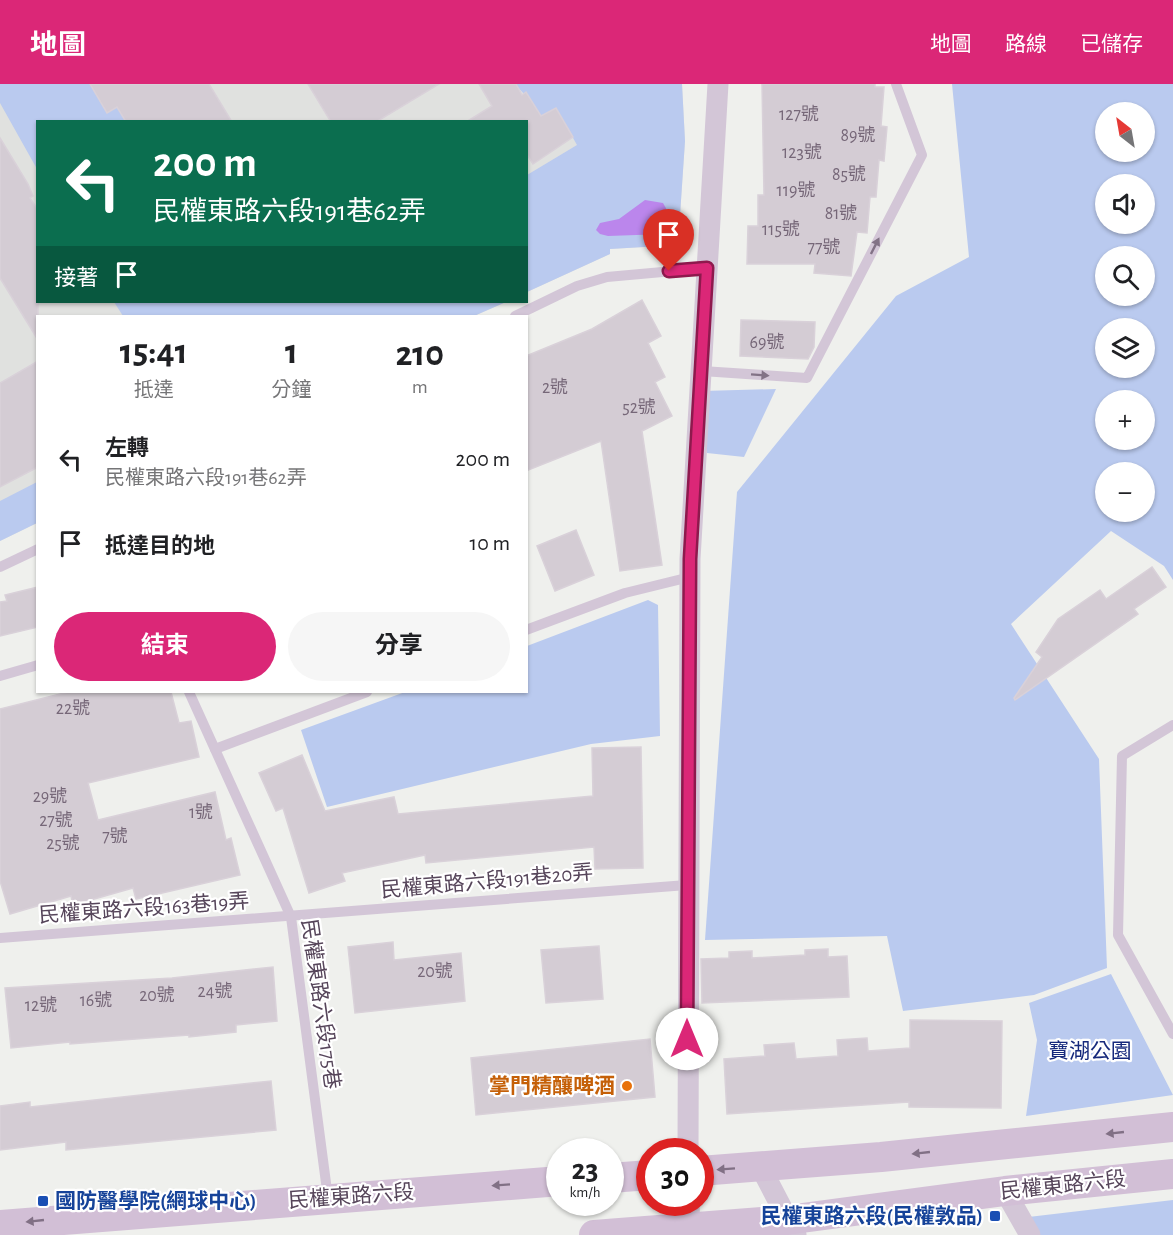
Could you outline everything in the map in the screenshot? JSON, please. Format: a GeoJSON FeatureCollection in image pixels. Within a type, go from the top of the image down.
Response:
{"type":"FeatureCollection","features":[{"type":"Feature","properties":{"kind":"main road"},"geometry":{"type":"LineString","coordinates":[[714,1170],[1173,1127]]}},
{"type":"Feature","properties":{"kind":"main road","name":"民權東路六段"},"geometry":{"type":"LineString","coordinates":[[594,1235],[689,1216],[792,1227],[1005,1191],[1173,1174]]}},
{"type":"Feature","properties":{"kind":"main road","name":"民權東路六段"},"geometry":{"type":"LineString","coordinates":[[0,1225],[546,1182]]}},
{"type":"Feature","properties":{"kind":"street"},"geometry":{"type":"LineString","coordinates":[[688,1138],[687,885],[690,577],[718,84]]}},
{"type":"Feature","properties":{"kind":"street"},"geometry":{"type":"LineString","coordinates":[[760,1166],[792,1227]]}},
{"type":"Feature","properties":{"kind":"street"},"geometry":{"type":"LineString","coordinates":[[1005,1191],[1030,1235]]}},
{"type":"Feature","properties":{"kind":"lane"},"geometry":{"type":"LineString","coordinates":[[702,371],[807,378],[922,155],[896,84]]}},
{"type":"Feature","properties":{"kind":"lane"},"geometry":{"type":"LineString","coordinates":[[517,315],[577,286],[607,277],[707,268]]}},
{"type":"Feature","properties":{"kind":"lane"},"geometry":{"type":"LineString","coordinates":[[0,567],[36,550]]}},
{"type":"Feature","properties":{"kind":"lane"},"geometry":{"type":"LineString","coordinates":[[528,629],[625,593],[690,577]]}},
{"type":"Feature","properties":{"kind":"lane"},"geometry":{"type":"LineString","coordinates":[[0,676],[36,666]]}},
{"type":"Feature","properties":{"kind":"lane","name":"民權東路六段175巷"},"geometry":{"type":"LineString","coordinates":[[189,693],[291,917],[328,1198]]}},
{"type":"Feature","properties":{"kind":"lane"},"geometry":{"type":"LineString","coordinates":[[215,749],[364,693]]}},
{"type":"Feature","properties":{"kind":"lane"},"geometry":{"type":"LineString","coordinates":[[1173,725],[1122,756],[1118,935],[1173,1034]]}},
{"type":"Feature","properties":{"kind":"lane","name":"民權東路六段191巷20弄"},"geometry":{"type":"LineString","coordinates":[[291,917],[687,885]]}},
{"type":"Feature","properties":{"kind":"lane","name":"民權東路六段163巷19弄"},"geometry":{"type":"LineString","coordinates":[[0,938],[291,917]]}},
{"type":"Feature","properties":{"kind":"shaded area"},"geometry":{"type":"Polygon","coordinates":[[[0,84],[682,84],[685,141],[678,245],[610,249],[610,254],[528,292],[528,120],[36,120],[36,303],[504,303],[476,315],[36,315],[36,523],[0,541],[0,84]]]}},
{"type":"Feature","properties":{"kind":"shaded area"},"geometry":{"type":"Polygon","coordinates":[[[645,200],[663,203],[670,223],[665,234],[608,236],[596,230],[600,223],[619,219],[645,200]]]}},
{"type":"Feature","properties":{"kind":"green space"},"geometry":{"type":"Polygon","coordinates":[[[0,84],[90,84],[107,113],[118,105],[126,120],[36,120],[36,167],[0,103],[0,84]]]}},
{"type":"Feature","properties":{"kind":"green space"},"geometry":{"type":"Polygon","coordinates":[[[516,84],[682,84],[685,141],[678,245],[610,249],[610,254],[528,292],[528,174],[577,145],[556,108],[539,119],[537,109],[516,84]]]}},
{"type":"Feature","properties":{"kind":"green space"},"geometry":{"type":"Polygon","coordinates":[[[952,84],[1173,84],[1173,580],[1164,566],[1111,531],[1011,624],[1099,759],[1107,968],[1034,995],[903,1011],[887,936],[705,940],[737,492],[896,296],[969,257],[952,84]]]}},
{"type":"Feature","properties":{"kind":"green space"},"geometry":{"type":"Polygon","coordinates":[[[115,303],[504,303],[476,315],[122,315],[115,303]]]}},
{"type":"Feature","properties":{"kind":"green space"},"geometry":{"type":"Polygon","coordinates":[[[776,389],[744,457],[707,453],[702,391],[776,389]]]}},
{"type":"Feature","properties":{"kind":"green space"},"geometry":{"type":"Polygon","coordinates":[[[36,483],[36,523],[0,541],[0,501],[36,483]]]}},
{"type":"Feature","properties":{"kind":"green space"},"geometry":{"type":"Polygon","coordinates":[[[648,600],[658,605],[660,736],[591,744],[327,807],[301,730],[402,693],[528,693],[528,646],[648,600]]]}},
{"type":"Feature","properties":{"kind":"green space","name":"寶湖公園"},"geometry":{"type":"Polygon","coordinates":[[[1111,974],[1173,1095],[1026,1116],[1037,1040],[1029,1003],[1111,974]]]}},
{"type":"Feature","properties":{"kind":"green space"},"geometry":{"type":"Polygon","coordinates":[[[1173,1200],[1173,1235],[1030,1235],[1020,1218],[1173,1200]]]}},
{"type":"Feature","properties":{"kind":"building"},"geometry":{"type":"Polygon","coordinates":[[[90,84],[209,84],[231,120],[125,120],[117,107],[107,113],[90,84]]]}},
{"type":"Feature","properties":{"kind":"building"},"geometry":{"type":"Polygon","coordinates":[[[308,84],[439,84],[379,120],[330,120],[308,84]]]}},
{"type":"Feature","properties":{"kind":"building"},"geometry":{"type":"Polygon","coordinates":[[[479,84],[516,84],[522,95],[526,92],[541,116],[556,108],[573,137],[533,164],[528,156],[528,120],[469,120],[492,106],[479,84]]]}},
{"type":"Feature","properties":{"kind":"building"},"geometry":{"type":"Polygon","coordinates":[[[762,84],[875,84],[875,87],[884,87],[881,126],[887,127],[884,161],[879,160],[876,197],[870,197],[867,233],[857,232],[851,276],[814,273],[815,264],[747,264],[748,226],[758,226],[758,195],[764,195],[762,84]]]}},
{"type":"Feature","properties":{"kind":"building"},"geometry":{"type":"Polygon","coordinates":[[[0,138],[28,184],[33,196],[30,198],[36,207],[38,315],[36,315],[36,337],[0,278],[0,138]]]}},
{"type":"Feature","properties":{"kind":"building"},"geometry":{"type":"Polygon","coordinates":[[[642,300],[661,336],[648,343],[665,377],[655,382],[672,416],[642,431],[662,565],[620,571],[601,441],[528,470],[528,355],[592,329],[642,300]]]}},
{"type":"Feature","properties":{"kind":"building"},"geometry":{"type":"Polygon","coordinates":[[[741,320],[815,322],[814,347],[808,359],[740,356],[741,320]]]}},
{"type":"Feature","properties":{"kind":"building"},"geometry":{"type":"Polygon","coordinates":[[[36,362],[36,468],[0,487],[0,383],[36,362]]]}},
{"type":"Feature","properties":{"kind":"building"},"geometry":{"type":"Polygon","coordinates":[[[576,530],[594,575],[555,591],[537,546],[576,530]]]}},
{"type":"Feature","properties":{"kind":"building"},"geometry":{"type":"Polygon","coordinates":[[[1152,567],[1166,587],[1134,609],[1138,614],[1015,700],[1014,698],[1042,657],[1036,652],[1058,619],[1100,590],[1106,599],[1152,567]]]}},
{"type":"Feature","properties":{"kind":"building"},"geometry":{"type":"Polygon","coordinates":[[[36,587],[36,627],[0,636],[0,602],[7,601],[5,595],[36,587]]]}},
{"type":"Feature","properties":{"kind":"building"},"geometry":{"type":"Polygon","coordinates":[[[64,693],[171,693],[179,723],[191,721],[199,757],[88,783],[98,820],[215,792],[226,840],[231,838],[240,875],[136,899],[133,888],[73,905],[71,896],[10,914],[0,881],[0,709],[64,693]]]}},
{"type":"Feature","properties":{"kind":"building"},"geometry":{"type":"Polygon","coordinates":[[[641,747],[643,868],[595,869],[594,847],[426,863],[425,855],[342,873],[345,881],[309,893],[283,808],[276,811],[259,773],[302,755],[325,811],[394,797],[398,814],[593,796],[592,748],[641,747]]]}},
{"type":"Feature","properties":{"kind":"building"},"geometry":{"type":"Polygon","coordinates":[[[393,942],[394,960],[461,953],[465,1001],[355,1013],[348,947],[393,942]]]}},
{"type":"Feature","properties":{"kind":"building"},"geometry":{"type":"Polygon","coordinates":[[[599,946],[603,999],[546,1003],[541,950],[599,946]]]}},
{"type":"Feature","properties":{"kind":"building"},"geometry":{"type":"Polygon","coordinates":[[[828,949],[828,957],[847,956],[849,997],[702,1003],[701,959],[729,958],[729,952],[752,951],[752,958],[805,955],[805,950],[828,949]]]}},
{"type":"Feature","properties":{"kind":"building"},"geometry":{"type":"Polygon","coordinates":[[[273,967],[277,1021],[236,1025],[236,1032],[189,1037],[189,1035],[70,1044],[70,1042],[11,1048],[5,988],[172,978],[273,967]]]}},
{"type":"Feature","properties":{"kind":"building"},"geometry":{"type":"Polygon","coordinates":[[[910,1020],[1002,1021],[1001,1108],[909,1107],[909,1102],[727,1114],[724,1059],[765,1056],[764,1045],[794,1043],[796,1059],[838,1056],[837,1040],[867,1038],[868,1051],[910,1048],[910,1020]]]}},
{"type":"Feature","properties":{"kind":"building"},"geometry":{"type":"Polygon","coordinates":[[[650,1039],[655,1097],[476,1115],[471,1058],[650,1039]]]}},
{"type":"Feature","properties":{"kind":"building"},"geometry":{"type":"Polygon","coordinates":[[[271,1081],[276,1130],[66,1150],[66,1142],[0,1150],[0,1106],[30,1102],[30,1107],[271,1081]]]}},
{"type":"Feature","properties":{"kind":"place","name":"掌門精釀啤酒"},"geometry":{"type":"Point","coordinates":[627,1086]}},
{"type":"Feature","properties":{"kind":"place","name":"國防醫學院(網球中心)"},"geometry":{"type":"Point","coordinates":[43,1201]}},
{"type":"Feature","properties":{"kind":"place","name":"民權東路六段(民權敦品)"},"geometry":{"type":"Point","coordinates":[995,1216]}},
{"type":"Feature","properties":{"kind":"route"},"geometry":{"type":"LineString","coordinates":[[669,271],[707,268],[690,559],[687,1039]]}}]}
